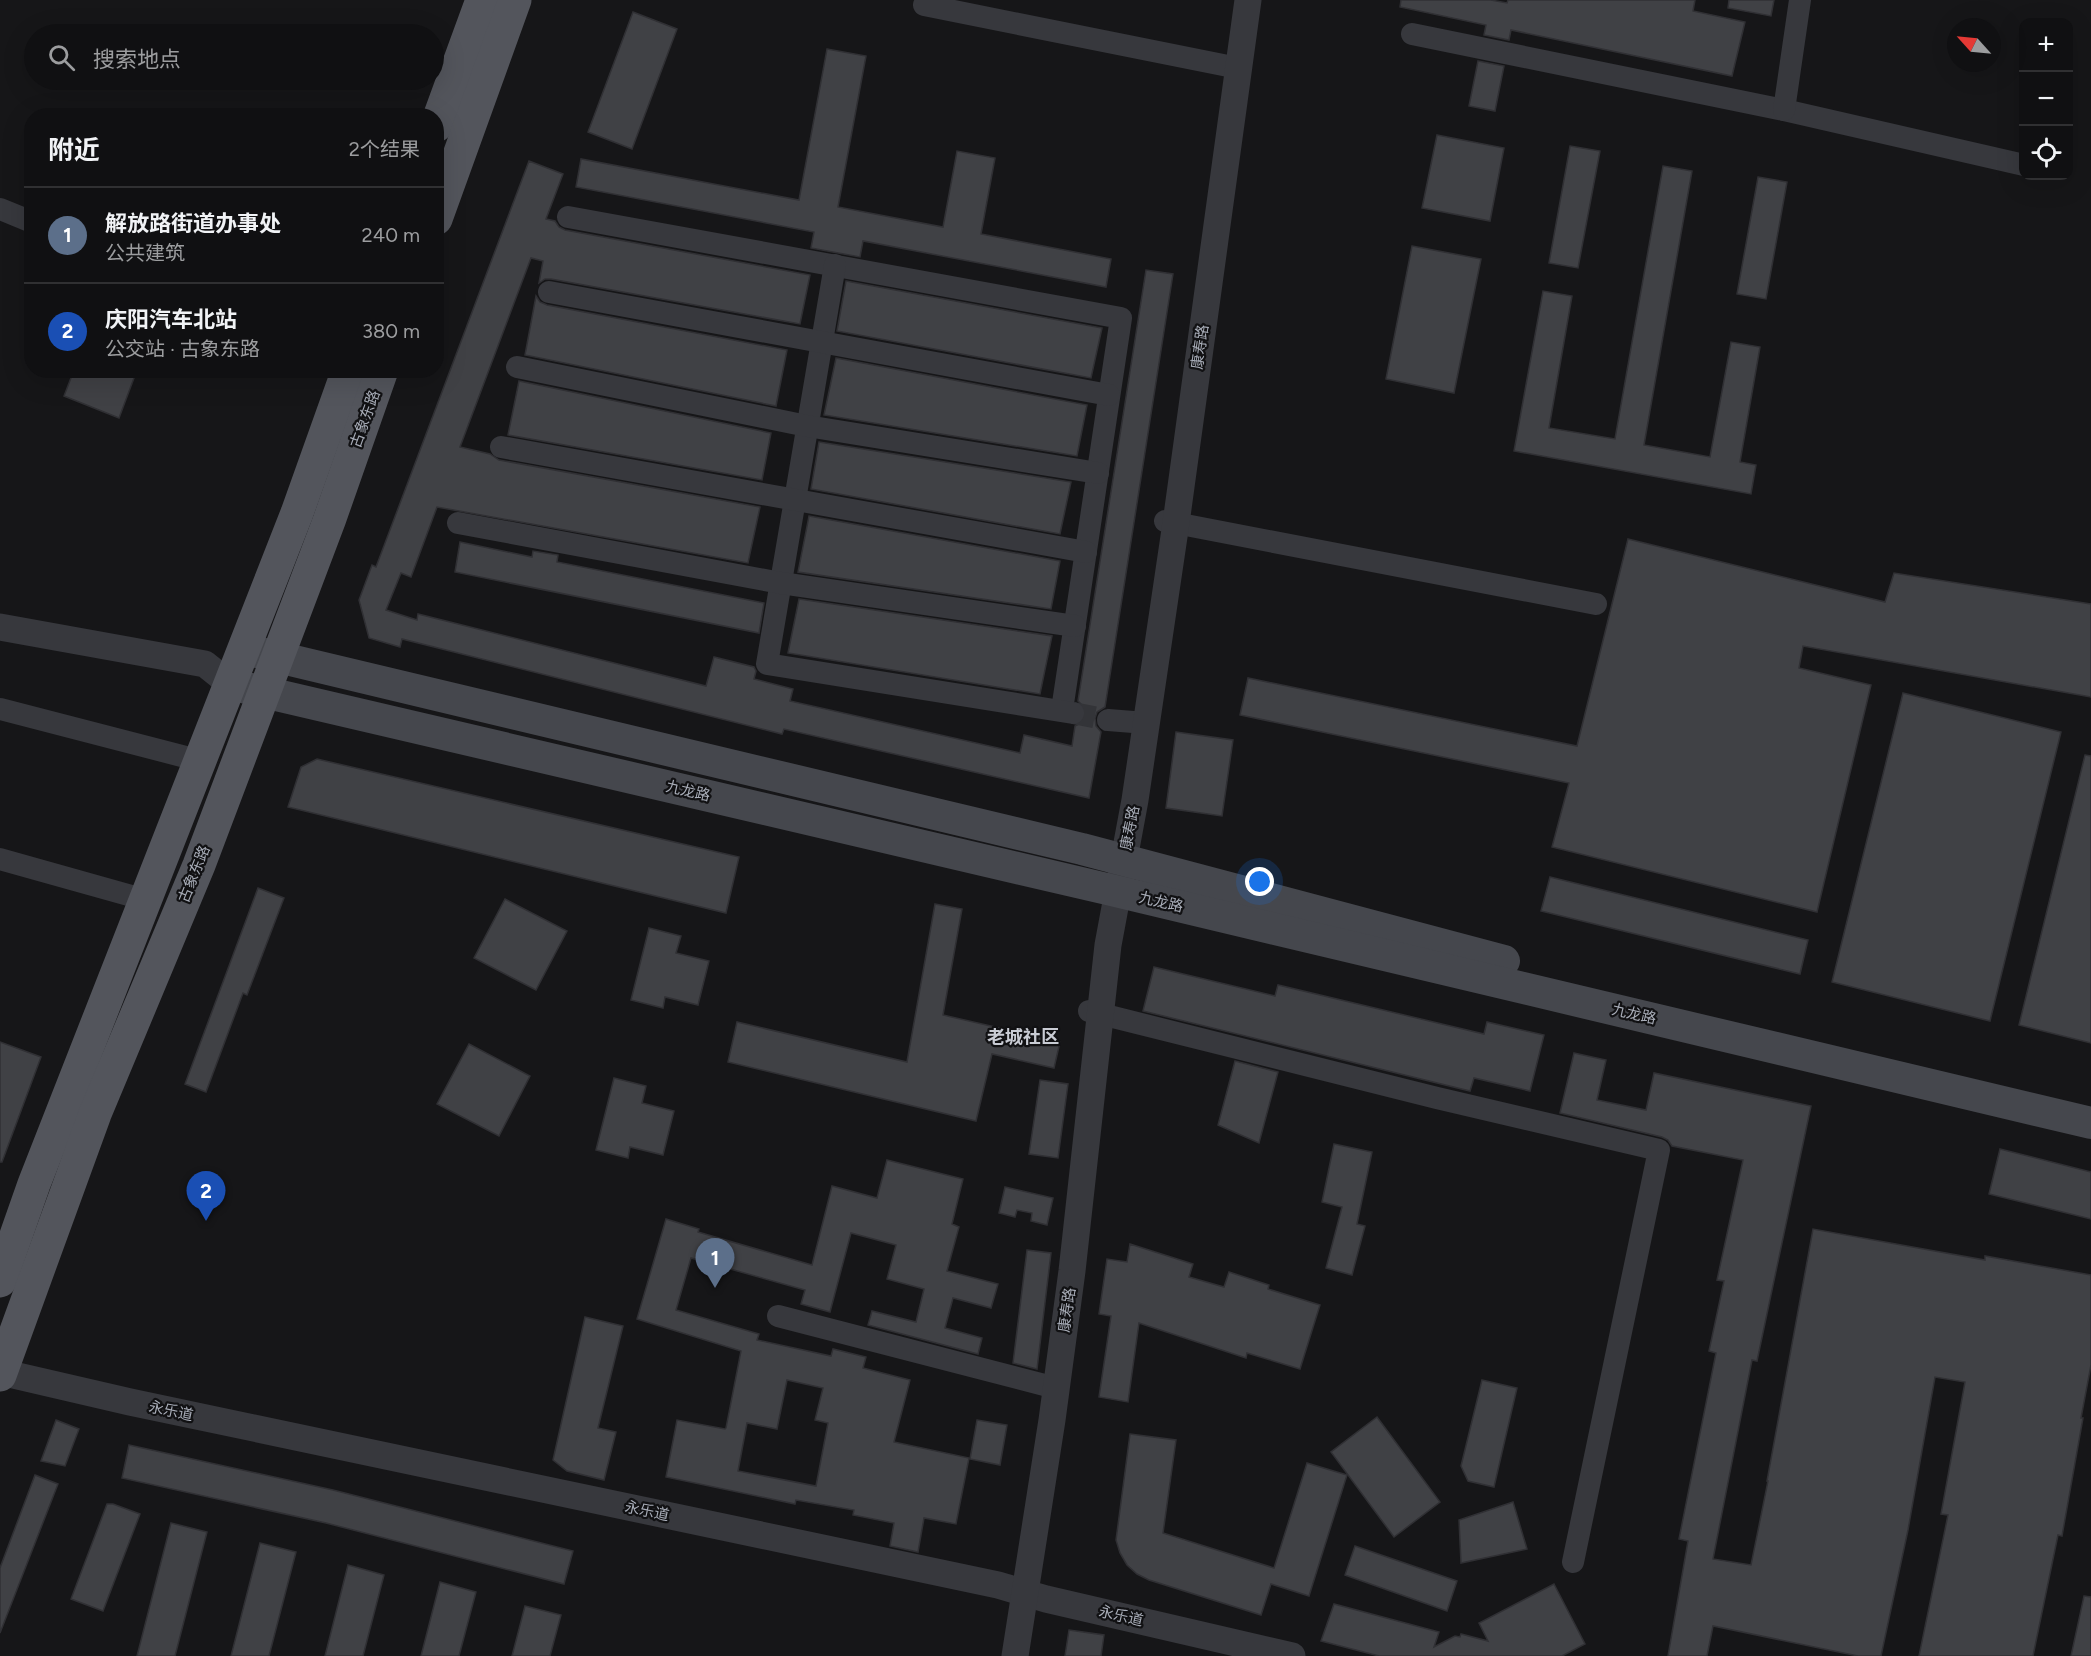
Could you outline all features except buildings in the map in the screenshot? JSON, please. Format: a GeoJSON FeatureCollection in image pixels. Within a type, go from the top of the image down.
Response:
{"type":"FeatureCollection","features":[{"type":"Feature","properties":{"kind":"main road"},"geometry":{"type":"LineString","coordinates":[[443,108],[482,0]]}},
{"type":"Feature","properties":{"kind":"main road"},"geometry":{"type":"LineString","coordinates":[[444,197],[515,0]]}},
{"type":"Feature","properties":{"kind":"main road"},"geometry":{"type":"LineString","coordinates":[[0,1281],[34,1185],[297,513],[345,378]]}},
{"type":"Feature","properties":{"kind":"main road","name":"古象东路"},"geometry":{"type":"LineString","coordinates":[[0,1377],[95,1114],[199,865],[379,378]]}},
{"type":"Feature","properties":{"kind":"main road","name":"九龙路"},"geometry":{"type":"LineString","coordinates":[[244,649],[1118,859],[1485,957],[2091,1101]]}},
{"type":"Feature","properties":{"kind":"main road","name":"九龙路"},"geometry":{"type":"LineString","coordinates":[[230,684],[1112,890],[2091,1123]]}},
{"type":"Feature","properties":{"kind":"street","name":"康寿路"},"geometry":{"type":"LineString","coordinates":[[1233,67],[1236,0]]}},
{"type":"Feature","properties":{"kind":"street","name":"康寿路"},"geometry":{"type":"LineString","coordinates":[[1004,1656],[1018,1597],[1051,1387],[1095,1012],[1097,944],[1135,800],[1141,723],[1233,67],[1248,0]]}},
{"type":"Feature","properties":{"kind":"street"},"geometry":{"type":"LineString","coordinates":[[1784,110],[1800,0]]}},
{"type":"Feature","properties":{"kind":"street"},"geometry":{"type":"LineString","coordinates":[[924,5],[1233,67]]}},
{"type":"Feature","properties":{"kind":"street"},"geometry":{"type":"LineString","coordinates":[[1412,34],[1784,110],[2019,164]]}},
{"type":"Feature","properties":{"kind":"street"},"geometry":{"type":"LineString","coordinates":[[0,209],[24,219]]}},
{"type":"Feature","properties":{"kind":"street"},"geometry":{"type":"LineString","coordinates":[[568,217],[835,265],[1121,318],[1075,626],[1068,711],[767,664],[835,265]]}},
{"type":"Feature","properties":{"kind":"street"},"geometry":{"type":"LineString","coordinates":[[549,292],[1109,395]]}},
{"type":"Feature","properties":{"kind":"street"},"geometry":{"type":"LineString","coordinates":[[517,367],[807,426],[1098,473]]}},
{"type":"Feature","properties":{"kind":"street"},"geometry":{"type":"LineString","coordinates":[[501,447],[1086,552]]}},
{"type":"Feature","properties":{"kind":"street"},"geometry":{"type":"LineString","coordinates":[[1170,522],[1596,604]]}},
{"type":"Feature","properties":{"kind":"street"},"geometry":{"type":"LineString","coordinates":[[458,523],[781,583],[1075,626]]}},
{"type":"Feature","properties":{"kind":"street"},"geometry":{"type":"LineString","coordinates":[[0,627],[205,664],[230,684]]}},
{"type":"Feature","properties":{"kind":"street"},"geometry":{"type":"LineString","coordinates":[[0,709],[201,761]]}},
{"type":"Feature","properties":{"kind":"street"},"geometry":{"type":"LineString","coordinates":[[1108,720],[1141,723]]}},
{"type":"Feature","properties":{"kind":"street"},"geometry":{"type":"LineString","coordinates":[[0,859],[146,900]]}},
{"type":"Feature","properties":{"kind":"street"},"geometry":{"type":"LineString","coordinates":[[1095,1012],[1437,1098],[1659,1150],[1573,1562]]}},
{"type":"Feature","properties":{"kind":"street"},"geometry":{"type":"LineString","coordinates":[[778,1316],[1051,1387]]}},
{"type":"Feature","properties":{"kind":"street","name":"永乐道"},"geometry":{"type":"LineString","coordinates":[[0,1377],[141,1404],[1292,1656]]}},
{"type":"Feature","properties":{"kind":"street","name":"康寿路"},"geometry":{"type":"LineString","coordinates":[[1015,1656],[1018,1597]]}},
{"type":"Feature","properties":{"kind":"street","name":"永乐道"},"geometry":{"type":"LineString","coordinates":[[1018,1597],[1062,1616],[1235,1656]]}},
{"type":"Feature","properties":{"kind":"tunnel"},"geometry":{"type":"LineString","coordinates":[[1073,713],[1108,720]]}},
{"type":"Feature","properties":{"kind":"place","name":"庆阳汽车北站"},"geometry":{"type":"Point","coordinates":[206,1221]}},
{"type":"Feature","properties":{"kind":"place","name":"解放路街道办事处"},"geometry":{"type":"Point","coordinates":[715,1288]}},
{"type":"Feature","properties":{"kind":"district","name":"老城社区"},"geometry":{"type":"Point","coordinates":[1023,1037]}}]}
